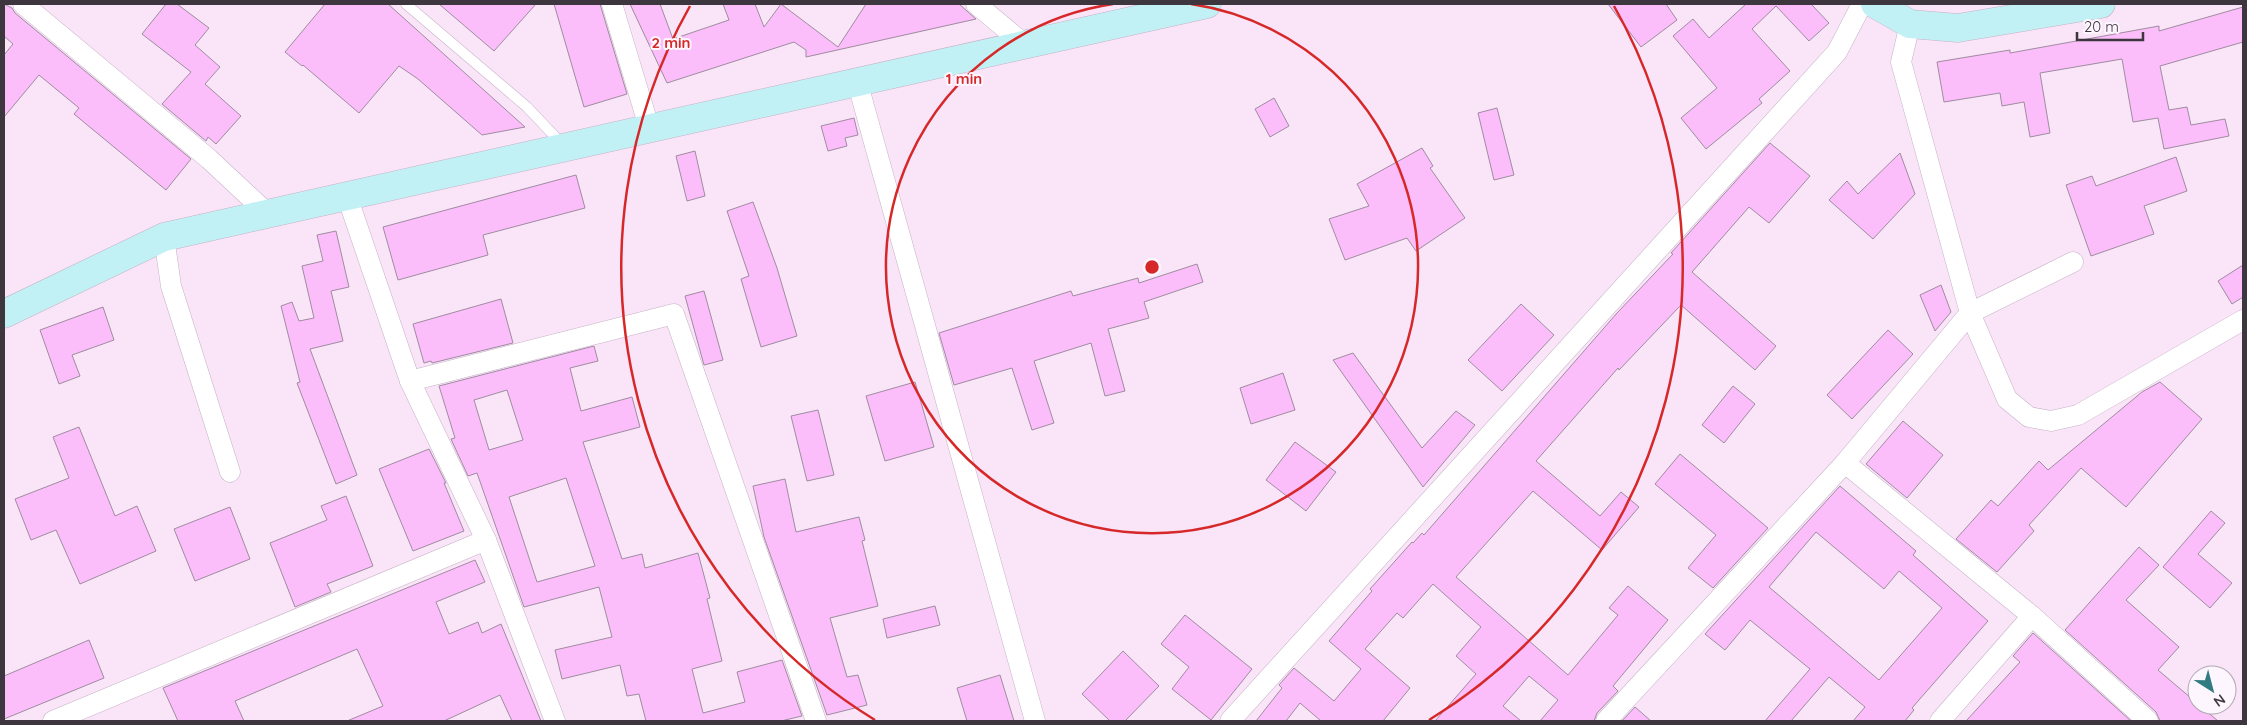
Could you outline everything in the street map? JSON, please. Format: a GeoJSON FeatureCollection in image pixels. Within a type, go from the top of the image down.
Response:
{"type":"FeatureCollection","features":[{"type":"Feature","properties":{"kind":"street"},"geometry":{"type":"LineString","coordinates":[[23,4],[210,159],[268,214]]}},
{"type":"Feature","properties":{"kind":"street"},"geometry":{"type":"LineString","coordinates":[[612,4],[649,127]]}},
{"type":"Feature","properties":{"kind":"street"},"geometry":{"type":"LineString","coordinates":[[976,4],[1024,44]]}},
{"type":"Feature","properties":{"kind":"street"},"geometry":{"type":"LineString","coordinates":[[4,314],[164,237],[649,127],[1207,4]]}},
{"type":"Feature","properties":{"kind":"street"},"geometry":{"type":"LineString","coordinates":[[1230,721],[1837,52],[1862,4]]}},
{"type":"Feature","properties":{"kind":"street"},"geometry":{"type":"LineString","coordinates":[[1875,4],[1910,24],[1958,28],[2101,4]]}},
{"type":"Feature","properties":{"kind":"street"},"geometry":{"type":"LineString","coordinates":[[1910,24],[1901,62],[1970,312],[2006,399],[2029,418],[2051,421],[2078,416],[2243,320]]}},
{"type":"Feature","properties":{"kind":"street"},"geometry":{"type":"LineString","coordinates":[[857,81],[1035,721]]}},
{"type":"Feature","properties":{"kind":"street"},"geometry":{"type":"LineString","coordinates":[[346,196],[410,381],[486,540],[555,721]]}},
{"type":"Feature","properties":{"kind":"street"},"geometry":{"type":"LineString","coordinates":[[164,237],[171,286],[230,472]]}},
{"type":"Feature","properties":{"kind":"street"},"geometry":{"type":"LineString","coordinates":[[1606,721],[1845,463],[1970,312],[2072,262]]}},
{"type":"Feature","properties":{"kind":"street"},"geometry":{"type":"LineString","coordinates":[[410,381],[674,314],[816,721]]}},
{"type":"Feature","properties":{"kind":"street"},"geometry":{"type":"LineString","coordinates":[[1845,463],[2032,616],[2148,721]]}},
{"type":"Feature","properties":{"kind":"street"},"geometry":{"type":"LineString","coordinates":[[53,721],[486,540]]}},
{"type":"Feature","properties":{"kind":"street"},"geometry":{"type":"LineString","coordinates":[[1940,721],[2032,616]]}},
{"type":"Feature","properties":{"kind":"lane"},"geometry":{"type":"LineString","coordinates":[[406,4],[527,107],[565,146]]}},
{"type":"Feature","properties":{"kind":"building"},"geometry":{"type":"Polygon","coordinates":[[[4,4],[12,8],[15,13],[191,159],[166,190],[74,114],[79,108],[39,75],[4,117],[4,55],[13,44],[4,36],[4,4]]]}},
{"type":"Feature","properties":{"kind":"building"},"geometry":{"type":"Polygon","coordinates":[[[166,4],[177,4],[209,28],[195,45],[220,67],[205,84],[241,116],[216,144],[208,137],[206,141],[162,104],[191,72],[142,34],[166,4]]]}},
{"type":"Feature","properties":{"kind":"building"},"geometry":{"type":"Polygon","coordinates":[[[325,4],[388,4],[525,127],[482,135],[418,79],[399,66],[359,113],[285,52],[325,4]]]}},
{"type":"Feature","properties":{"kind":"building"},"geometry":{"type":"Polygon","coordinates":[[[439,4],[536,4],[494,51],[439,4]]]}},
{"type":"Feature","properties":{"kind":"building"},"geometry":{"type":"Polygon","coordinates":[[[554,4],[600,4],[627,94],[584,107],[554,4]]]}},
{"type":"Feature","properties":{"kind":"building"},"geometry":{"type":"Polygon","coordinates":[[[630,4],[660,4],[673,39],[729,20],[723,4],[755,4],[764,27],[781,4],[838,47],[866,4],[959,4],[976,19],[806,57],[806,50],[794,42],[667,83],[630,4]]]}},
{"type":"Feature","properties":{"kind":"building"},"geometry":{"type":"Polygon","coordinates":[[[1608,4],[1666,4],[1677,20],[1641,47],[1608,4]]]}},
{"type":"Feature","properties":{"kind":"building"},"geometry":{"type":"Polygon","coordinates":[[[1746,4],[1811,4],[1829,23],[1809,41],[1776,6],[1752,29],[1790,71],[1759,99],[1762,103],[1706,149],[1681,118],[1717,88],[1673,36],[1693,19],[1709,38],[1746,4]]]}},
{"type":"Feature","properties":{"kind":"building"},"geometry":{"type":"Polygon","coordinates":[[[2243,7],[2243,42],[2160,66],[2169,110],[2187,107],[2191,125],[2225,119],[2229,136],[2164,149],[2158,118],[2133,122],[2122,59],[2040,73],[2050,133],[2030,137],[2024,102],[2002,106],[2000,93],[1944,102],[1937,62],[2010,50],[2010,53],[2159,26],[2159,31],[2243,7]]]}},
{"type":"Feature","properties":{"kind":"building"},"geometry":{"type":"Polygon","coordinates":[[[1274,98],[1289,126],[1270,137],[1255,109],[1274,98]]]}},
{"type":"Feature","properties":{"kind":"building"},"geometry":{"type":"Polygon","coordinates":[[[1497,108],[1514,175],[1494,180],[1478,113],[1497,108]]]}},
{"type":"Feature","properties":{"kind":"building"},"geometry":{"type":"Polygon","coordinates":[[[854,118],[858,135],[845,138],[847,146],[828,151],[821,126],[854,118]]]}},
{"type":"Feature","properties":{"kind":"building"},"geometry":{"type":"Polygon","coordinates":[[[1770,143],[1810,176],[1769,223],[1749,207],[1692,272],[1776,346],[1755,370],[1681,305],[1619,370],[1618,368],[1536,461],[1600,516],[1621,492],[1639,507],[1602,550],[1533,491],[1456,577],[1568,675],[1618,615],[1609,608],[1628,586],[1668,620],[1613,686],[1618,691],[1597,713],[1594,721],[1540,721],[1558,700],[1529,676],[1503,706],[1521,721],[1435,721],[1476,674],[1456,656],[1481,627],[1433,584],[1403,618],[1397,613],[1365,649],[1410,688],[1383,721],[1321,721],[1300,703],[1286,721],[1256,721],[1282,688],[1279,685],[1294,668],[1334,701],[1361,669],[1329,641],[1372,591],[1370,589],[1412,542],[1422,533],[1424,535],[1617,313],[1673,254],[1671,253],[1770,143]]]}},
{"type":"Feature","properties":{"kind":"building"},"geometry":{"type":"Polygon","coordinates":[[[1422,148],[1433,166],[1430,168],[1465,218],[1416,251],[1407,238],[1345,260],[1329,219],[1369,206],[1357,184],[1422,148]]]}},
{"type":"Feature","properties":{"kind":"building"},"geometry":{"type":"Polygon","coordinates":[[[695,151],[705,196],[687,201],[676,156],[695,151]]]}},
{"type":"Feature","properties":{"kind":"building"},"geometry":{"type":"Polygon","coordinates":[[[1900,153],[1915,194],[1873,239],[1829,200],[1847,181],[1858,194],[1900,153]]]}},
{"type":"Feature","properties":{"kind":"building"},"geometry":{"type":"Polygon","coordinates":[[[2176,157],[2187,191],[2144,206],[2154,234],[2091,256],[2066,185],[2092,176],[2096,186],[2176,157]]]}},
{"type":"Feature","properties":{"kind":"building"},"geometry":{"type":"Polygon","coordinates":[[[576,175],[585,208],[483,235],[488,255],[398,280],[383,227],[576,175]]]}},
{"type":"Feature","properties":{"kind":"building"},"geometry":{"type":"Polygon","coordinates":[[[753,202],[777,268],[797,336],[761,347],[741,279],[749,276],[727,211],[753,202]]]}},
{"type":"Feature","properties":{"kind":"building"},"geometry":{"type":"Polygon","coordinates":[[[336,231],[349,287],[331,291],[343,341],[310,349],[357,475],[336,484],[297,383],[300,382],[281,306],[292,302],[299,321],[314,318],[302,266],[323,261],[317,235],[336,231]]]}},
{"type":"Feature","properties":{"kind":"building"},"geometry":{"type":"Polygon","coordinates":[[[1197,264],[1203,282],[1144,302],[1149,318],[1108,329],[1125,391],[1105,396],[1091,343],[1034,361],[1054,423],[1032,430],[1012,368],[954,385],[939,333],[1071,291],[1073,296],[1138,278],[1139,283],[1197,264]]]}},
{"type":"Feature","properties":{"kind":"building"},"geometry":{"type":"Polygon","coordinates":[[[2243,265],[2243,297],[2232,304],[2218,281],[2243,265]]]}},
{"type":"Feature","properties":{"kind":"building"},"geometry":{"type":"Polygon","coordinates":[[[1941,285],[1951,312],[1935,331],[1920,295],[1941,285]]]}},
{"type":"Feature","properties":{"kind":"building"},"geometry":{"type":"Polygon","coordinates":[[[704,291],[723,360],[704,365],[685,296],[704,291]]]}},
{"type":"Feature","properties":{"kind":"building"},"geometry":{"type":"Polygon","coordinates":[[[501,299],[513,343],[432,363],[431,361],[424,363],[413,324],[501,299]]]}},
{"type":"Feature","properties":{"kind":"building"},"geometry":{"type":"Polygon","coordinates":[[[1521,304],[1554,335],[1502,391],[1468,360],[1521,304]]]}},
{"type":"Feature","properties":{"kind":"building"},"geometry":{"type":"Polygon","coordinates":[[[103,307],[114,340],[72,355],[80,376],[59,384],[40,330],[103,307]]]}},
{"type":"Feature","properties":{"kind":"building"},"geometry":{"type":"Polygon","coordinates":[[[1888,330],[1913,354],[1852,419],[1827,395],[1888,330]]]}},
{"type":"Feature","properties":{"kind":"building"},"geometry":{"type":"Polygon","coordinates":[[[594,346],[598,361],[570,368],[581,411],[632,397],[640,427],[583,442],[622,559],[642,554],[645,568],[698,553],[710,598],[707,599],[722,661],[692,669],[703,713],[745,702],[737,672],[782,660],[802,716],[781,721],[646,721],[639,694],[627,696],[620,665],[562,679],[555,650],[612,637],[599,587],[524,607],[477,473],[468,476],[451,439],[455,438],[439,386],[594,346]],[[507,390],[474,400],[489,450],[523,440],[507,390]],[[566,478],[509,497],[537,582],[595,566],[566,478]]]}},
{"type":"Feature","properties":{"kind":"building"},"geometry":{"type":"Polygon","coordinates":[[[1353,353],[1422,448],[1456,411],[1475,425],[1423,487],[1333,360],[1353,353]]]}},
{"type":"Feature","properties":{"kind":"building"},"geometry":{"type":"Polygon","coordinates":[[[1283,373],[1295,410],[1251,424],[1240,388],[1283,373]]]}},
{"type":"Feature","properties":{"kind":"building"},"geometry":{"type":"Polygon","coordinates":[[[915,382],[934,447],[885,461],[866,396],[915,382]]]}},
{"type":"Feature","properties":{"kind":"building"},"geometry":{"type":"Polygon","coordinates":[[[2160,382],[2202,419],[2126,507],[2081,468],[2029,525],[2034,531],[1997,572],[1956,539],[1991,500],[1998,506],[2039,461],[2048,470],[2142,392],[2160,382]]]}},
{"type":"Feature","properties":{"kind":"building"},"geometry":{"type":"Polygon","coordinates":[[[1733,386],[1755,404],[1724,443],[1702,425],[1733,386]]]}},
{"type":"Feature","properties":{"kind":"building"},"geometry":{"type":"Polygon","coordinates":[[[818,410],[834,475],[807,481],[791,416],[818,410]]]}},
{"type":"Feature","properties":{"kind":"building"},"geometry":{"type":"Polygon","coordinates":[[[1903,421],[1943,455],[1907,498],[1866,464],[1903,421]]]}},
{"type":"Feature","properties":{"kind":"building"},"geometry":{"type":"Polygon","coordinates":[[[79,427],[115,516],[137,506],[156,551],[80,584],[56,530],[31,540],[15,499],[69,478],[53,437],[79,427]]]}},
{"type":"Feature","properties":{"kind":"building"},"geometry":{"type":"Polygon","coordinates":[[[1295,442],[1336,472],[1306,511],[1266,480],[1295,442]]]}},
{"type":"Feature","properties":{"kind":"building"},"geometry":{"type":"Polygon","coordinates":[[[429,449],[446,483],[444,483],[464,531],[413,551],[379,469],[429,449]]]}},
{"type":"Feature","properties":{"kind":"building"},"geometry":{"type":"Polygon","coordinates":[[[1680,454],[1768,528],[1713,588],[1688,568],[1716,535],[1655,484],[1680,454]]]}},
{"type":"Feature","properties":{"kind":"building"},"geometry":{"type":"Polygon","coordinates":[[[785,479],[796,532],[859,517],[865,540],[862,541],[878,606],[830,618],[847,677],[858,675],[867,705],[827,715],[764,537],[753,486],[785,479]]]}},
{"type":"Feature","properties":{"kind":"building"},"geometry":{"type":"Polygon","coordinates":[[[1840,486],[1916,551],[1913,555],[1988,621],[1912,708],[1914,710],[1905,721],[1853,721],[1865,707],[1829,677],[1791,721],[1765,721],[1810,669],[1750,620],[1725,650],[1705,634],[1840,486]],[[1816,532],[1769,587],[1879,680],[1942,608],[1899,571],[1884,589],[1816,532]]]}},
{"type":"Feature","properties":{"kind":"building"},"geometry":{"type":"Polygon","coordinates":[[[346,496],[373,566],[327,584],[331,592],[295,607],[270,543],[327,520],[321,506],[346,496]]]}},
{"type":"Feature","properties":{"kind":"building"},"geometry":{"type":"Polygon","coordinates":[[[230,507],[250,559],[195,581],[174,529],[230,507]]]}},
{"type":"Feature","properties":{"kind":"building"},"geometry":{"type":"Polygon","coordinates":[[[2211,511],[2225,523],[2198,554],[2232,583],[2210,608],[2163,567],[2211,511]]]}},
{"type":"Feature","properties":{"kind":"building"},"geometry":{"type":"Polygon","coordinates":[[[2139,547],[2159,565],[2126,600],[2179,647],[2158,670],[2187,695],[2187,715],[2211,715],[2218,721],[2160,721],[2156,712],[2065,630],[2139,547]]]}},
{"type":"Feature","properties":{"kind":"building"},"geometry":{"type":"Polygon","coordinates":[[[475,560],[485,582],[436,602],[449,634],[478,622],[482,633],[501,624],[541,721],[512,721],[500,695],[444,721],[347,721],[383,706],[357,649],[235,701],[244,721],[178,721],[163,688],[475,560]]]}},
{"type":"Feature","properties":{"kind":"building"},"geometry":{"type":"Polygon","coordinates":[[[935,606],[940,625],[887,638],[883,619],[935,606]]]}},
{"type":"Feature","properties":{"kind":"building"},"geometry":{"type":"Polygon","coordinates":[[[1185,615],[1252,669],[1211,720],[1172,689],[1189,667],[1161,644],[1185,615]]]}},
{"type":"Feature","properties":{"kind":"building"},"geometry":{"type":"Polygon","coordinates":[[[2033,633],[2131,721],[1966,721],[2020,662],[2013,656],[2033,633]]]}},
{"type":"Feature","properties":{"kind":"building"},"geometry":{"type":"Polygon","coordinates":[[[89,640],[104,678],[4,719],[4,676],[89,640]]]}},
{"type":"Feature","properties":{"kind":"building"},"geometry":{"type":"Polygon","coordinates":[[[1123,651],[1159,686],[1125,721],[1110,721],[1082,694],[1123,651]]]}},
{"type":"Feature","properties":{"kind":"building"},"geometry":{"type":"Polygon","coordinates":[[[1000,675],[1014,721],[967,721],[957,688],[1000,675]]]}},
{"type":"Feature","properties":{"kind":"building"},"geometry":{"type":"Polygon","coordinates":[[[1635,707],[1651,721],[1622,721],[1635,707]]]}}]}
